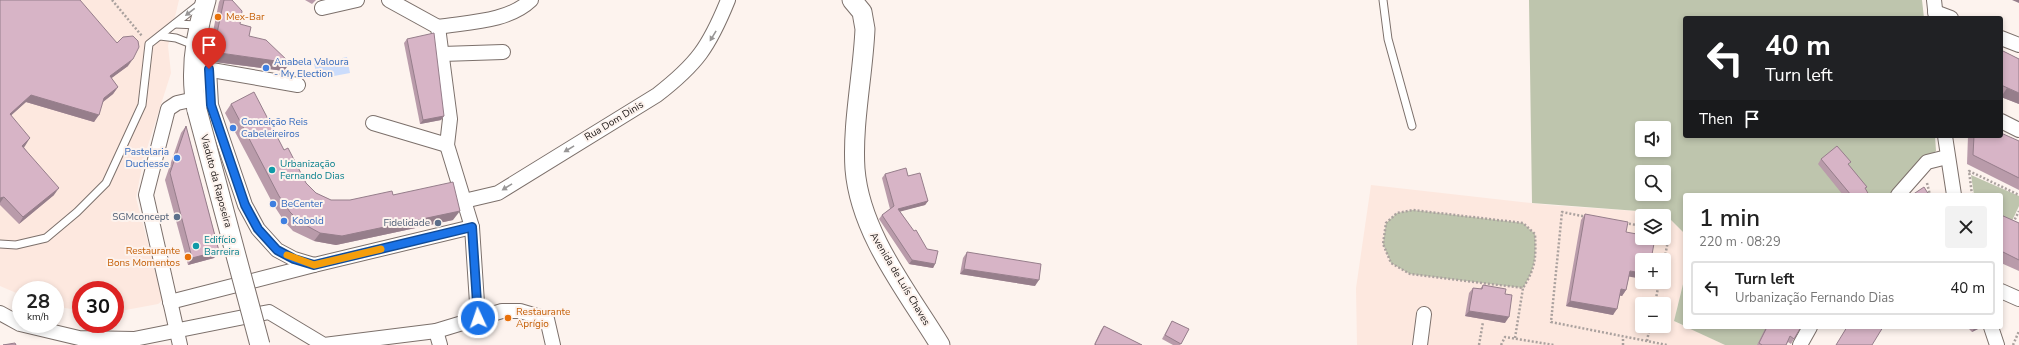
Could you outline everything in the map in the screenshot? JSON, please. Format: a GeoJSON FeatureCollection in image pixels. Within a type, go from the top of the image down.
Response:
{"type":"FeatureCollection","features":[{"type":"Feature","properties":{"kind":"main road","name":"Viaduto da Raposeira"},"geometry":{"type":"LineString","coordinates":[[206,0],[199,25],[196,45],[201,68],[196,104],[260,345]]}},
{"type":"Feature","properties":{"kind":"main road","name":"Avenida de Luís Chaves"},"geometry":{"type":"LineString","coordinates":[[852,0],[859,7],[864,17],[865,45],[855,155],[856,179],[862,205],[874,236],[940,345]]}},
{"type":"Feature","properties":{"kind":"street"},"geometry":{"type":"LineString","coordinates":[[322,8],[357,0]]}},
{"type":"Feature","properties":{"kind":"street"},"geometry":{"type":"LineString","coordinates":[[389,0],[438,27],[500,17],[523,8],[531,0]]}},
{"type":"Feature","properties":{"kind":"street","name":"Rua Dom Dinis"},"geometry":{"type":"LineString","coordinates":[[464,201],[498,193],[657,95],[681,77],[700,56],[716,31],[728,0]]}},
{"type":"Feature","properties":{"kind":"street"},"geometry":{"type":"LineString","coordinates":[[1935,10],[1947,16]]}},
{"type":"Feature","properties":{"kind":"street"},"geometry":{"type":"LineString","coordinates":[[438,27],[450,119],[448,145],[472,227],[478,318]]}},
{"type":"Feature","properties":{"kind":"street"},"geometry":{"type":"LineString","coordinates":[[2003,39],[2019,45]]}},
{"type":"Feature","properties":{"kind":"street"},"geometry":{"type":"LineString","coordinates":[[442,54],[503,52]]}},
{"type":"Feature","properties":{"kind":"street"},"geometry":{"type":"LineString","coordinates":[[298,85],[201,68],[211,105],[245,205],[258,229],[277,250],[294,259],[314,265]]}},
{"type":"Feature","properties":{"kind":"street"},"geometry":{"type":"LineString","coordinates":[[180,345],[147,202],[147,187],[168,109],[177,103],[196,104]]}},
{"type":"Feature","properties":{"kind":"street"},"geometry":{"type":"LineString","coordinates":[[2003,122],[2019,130]]}},
{"type":"Feature","properties":{"kind":"street"},"geometry":{"type":"LineString","coordinates":[[373,123],[448,145]]}},
{"type":"Feature","properties":{"kind":"street"},"geometry":{"type":"LineString","coordinates":[[1945,138],[1954,193]]}},
{"type":"Feature","properties":{"kind":"street"},"geometry":{"type":"LineString","coordinates":[[1900,193],[1927,162],[1947,157]]}},
{"type":"Feature","properties":{"kind":"street"},"geometry":{"type":"LineString","coordinates":[[170,302],[314,265],[472,227]]}},
{"type":"Feature","properties":{"kind":"street"},"geometry":{"type":"LineString","coordinates":[[2003,292],[2019,299]]}},
{"type":"Feature","properties":{"kind":"street"},"geometry":{"type":"LineString","coordinates":[[0,314],[20,324],[79,338],[134,339],[269,312],[324,345],[436,331],[502,311],[520,311],[547,320],[553,345]]}},
{"type":"Feature","properties":{"kind":"street"},"geometry":{"type":"LineString","coordinates":[[1420,345],[1424,314]]}},
{"type":"Feature","properties":{"kind":"street"},"geometry":{"type":"LineString","coordinates":[[1800,345],[1809,329]]}},
{"type":"Feature","properties":{"kind":"street"},"geometry":{"type":"LineString","coordinates":[[1992,329],[1997,345]]}},
{"type":"Feature","properties":{"kind":"street"},"geometry":{"type":"LineString","coordinates":[[436,331],[440,345]]}},
{"type":"Feature","properties":{"kind":"lane"},"geometry":{"type":"LineString","coordinates":[[0,244],[16,245],[46,238],[77,212],[106,183],[142,105],[149,44],[206,0]]}},
{"type":"Feature","properties":{"kind":"lane"},"geometry":{"type":"LineString","coordinates":[[1383,0],[1388,39],[1412,126]]}},
{"type":"Feature","properties":{"kind":"lane"},"geometry":{"type":"LineString","coordinates":[[175,24],[199,25]]}},
{"type":"Feature","properties":{"kind":"lane"},"geometry":{"type":"LineString","coordinates":[[160,36],[176,38],[196,45]]}},
{"type":"Feature","properties":{"kind":"path"},"geometry":{"type":"LineString","coordinates":[[112,0],[149,44]]}},
{"type":"Feature","properties":{"kind":"path"},"geometry":{"type":"LineString","coordinates":[[1972,193],[1969,171],[2019,195]]}},
{"type":"Feature","properties":{"kind":"path"},"geometry":{"type":"LineString","coordinates":[[1515,338],[1523,288],[1533,272],[1536,254],[1535,234],[1523,223],[1413,210],[1398,213],[1386,223],[1383,244],[1391,263],[1410,274],[1523,288]]}},
{"type":"Feature","properties":{"kind":"path"},"geometry":{"type":"LineString","coordinates":[[2012,225],[2019,211]]}},
{"type":"Feature","properties":{"kind":"path"},"geometry":{"type":"LineString","coordinates":[[1591,217],[1562,212],[1551,322],[1667,345]]}},
{"type":"Feature","properties":{"kind":"path"},"geometry":{"type":"LineString","coordinates":[[1620,222],[1635,225]]}},
{"type":"Feature","properties":{"kind":"path"},"geometry":{"type":"LineString","coordinates":[[2006,223],[2015,227]]}},
{"type":"Feature","properties":{"kind":"path"},"geometry":{"type":"LineString","coordinates":[[1479,345],[1482,322]]}},
{"type":"Feature","properties":{"kind":"path"},"geometry":{"type":"LineString","coordinates":[[2013,345],[2019,331]]}},
{"type":"Feature","properties":{"kind":"path"},"geometry":{"type":"LineString","coordinates":[[1647,341],[1649,333]]}},
{"type":"Feature","properties":{"kind":"path"},"geometry":{"type":"LineString","coordinates":[[1501,345],[1505,337],[1554,345]]}},
{"type":"Feature","properties":{"kind":"path"},"geometry":{"type":"LineString","coordinates":[[1623,337],[1623,345]]}},
{"type":"Feature","properties":{"kind":"shaded area"},"geometry":{"type":"Polygon","coordinates":[[[0,0],[179,0],[168,46],[171,73],[143,161],[136,198],[163,300],[158,304],[124,310],[124,281],[72,281],[72,309],[64,308],[64,281],[12,281],[12,291],[0,286],[0,0]]]}},
{"type":"Feature","properties":{"kind":"shaded area"},"geometry":{"type":"Polygon","coordinates":[[[1371,185],[1549,205],[1635,211],[1635,245],[1671,245],[1671,220],[1683,232],[1683,284],[1674,321],[1683,325],[1683,329],[1691,329],[1725,345],[1357,345],[1356,288],[1371,185]]]}},
{"type":"Feature","properties":{"kind":"green space"},"geometry":{"type":"Polygon","coordinates":[[[1529,0],[1922,0],[1924,16],[1683,16],[1683,138],[1935,138],[1936,151],[1892,193],[1683,193],[1683,232],[1671,220],[1671,209],[1635,209],[1635,211],[1532,203],[1529,0]]]}},
{"type":"Feature","properties":{"kind":"green space"},"geometry":{"type":"Polygon","coordinates":[[[1971,175],[2019,196],[2019,206],[2011,223],[2003,218],[2003,193],[1974,193],[1971,175]]]}},
{"type":"Feature","properties":{"kind":"green space"},"geometry":{"type":"Polygon","coordinates":[[[1413,210],[1523,223],[1535,234],[1535,250],[1533,268],[1523,288],[1410,274],[1391,263],[1383,244],[1386,223],[1397,213],[1413,210]]]}},
{"type":"Feature","properties":{"kind":"green space"},"geometry":{"type":"Polygon","coordinates":[[[1683,284],[1683,325],[1674,321],[1683,284]]]}},
{"type":"Feature","properties":{"kind":"green space"},"geometry":{"type":"Polygon","coordinates":[[[1690,329],[1787,329],[1761,345],[1725,345],[1690,329]]]}},
{"type":"Feature","properties":{"kind":"water"},"geometry":{"type":"Polygon","coordinates":[[[347,57],[350,73],[318,79],[314,64],[347,57]]]}},
{"type":"Feature","properties":{"kind":"building"},"geometry":{"type":"Polygon","coordinates":[[[0,0],[80,0],[117,43],[123,37],[133,36],[138,41],[139,47],[133,59],[110,76],[118,87],[104,98],[99,115],[31,95],[10,114],[30,138],[22,146],[59,188],[23,217],[4,197],[0,198],[0,0]]]}},
{"type":"Feature","properties":{"kind":"building"},"geometry":{"type":"Polygon","coordinates":[[[224,0],[232,0],[242,11],[240,24],[251,27],[249,36],[266,40],[290,63],[213,52],[224,0]]]}},
{"type":"Feature","properties":{"kind":"building"},"geometry":{"type":"Polygon","coordinates":[[[434,33],[444,116],[423,120],[407,39],[434,33]]]}},
{"type":"Feature","properties":{"kind":"building"},"geometry":{"type":"Polygon","coordinates":[[[2003,51],[2019,59],[2019,93],[2003,86],[2003,51]]]}},
{"type":"Feature","properties":{"kind":"building","name":"Urbanização Fernando Dias"},"geometry":{"type":"Polygon","coordinates":[[[254,92],[284,150],[288,148],[306,183],[316,193],[331,200],[350,200],[392,191],[393,195],[453,182],[460,211],[342,236],[320,233],[300,222],[290,212],[279,196],[231,104],[254,92]]]}},
{"type":"Feature","properties":{"kind":"building"},"geometry":{"type":"Polygon","coordinates":[[[186,126],[219,251],[192,258],[170,173],[186,126]]]}},
{"type":"Feature","properties":{"kind":"building"},"geometry":{"type":"Polygon","coordinates":[[[2003,134],[2019,141],[2019,178],[1973,155],[1974,138],[2003,138],[2003,134]]]}},
{"type":"Feature","properties":{"kind":"building"},"geometry":{"type":"Polygon","coordinates":[[[1837,146],[1851,162],[1848,164],[1867,187],[1865,188],[1868,193],[1849,193],[1821,159],[1837,146]]]}},
{"type":"Feature","properties":{"kind":"building"},"geometry":{"type":"Polygon","coordinates":[[[906,168],[908,176],[920,173],[928,201],[898,209],[914,231],[916,230],[927,249],[938,251],[935,264],[912,260],[882,215],[894,206],[885,174],[906,168]]]}},
{"type":"Feature","properties":{"kind":"building"},"geometry":{"type":"Polygon","coordinates":[[[1924,187],[1928,193],[1915,193],[1924,187]]]}},
{"type":"Feature","properties":{"kind":"building"},"geometry":{"type":"Polygon","coordinates":[[[1585,214],[1628,222],[1626,232],[1635,234],[1635,245],[1654,245],[1652,253],[1635,253],[1635,272],[1630,271],[1626,290],[1621,289],[1617,309],[1570,301],[1585,214]]]}},
{"type":"Feature","properties":{"kind":"building"},"geometry":{"type":"Polygon","coordinates":[[[2003,216],[2019,223],[2019,260],[2003,252],[2003,216]]]}},
{"type":"Feature","properties":{"kind":"building"},"geometry":{"type":"Polygon","coordinates":[[[967,252],[1041,264],[1039,280],[964,269],[967,252]]]}},
{"type":"Feature","properties":{"kind":"building"},"geometry":{"type":"Polygon","coordinates":[[[1483,285],[1506,289],[1505,294],[1512,295],[1509,317],[1469,311],[1473,288],[1482,289],[1483,285]]]}},
{"type":"Feature","properties":{"kind":"building"},"geometry":{"type":"Polygon","coordinates":[[[1172,321],[1189,329],[1181,344],[1165,335],[1172,321]]]}},
{"type":"Feature","properties":{"kind":"building"},"geometry":{"type":"Polygon","coordinates":[[[1104,326],[1142,345],[1096,345],[1095,344],[1104,326]]]}},
{"type":"Feature","properties":{"kind":"building"},"geometry":{"type":"Polygon","coordinates":[[[1766,329],[1800,329],[1794,339],[1790,336],[1786,345],[1762,345],[1759,343],[1766,329]]]}},
{"type":"Feature","properties":{"kind":"building"},"geometry":{"type":"Polygon","coordinates":[[[1846,329],[1882,329],[1872,345],[1836,345],[1846,329]]]}},
{"type":"Feature","properties":{"kind":"building"},"geometry":{"type":"Polygon","coordinates":[[[15,343],[16,345],[3,345],[15,343]]]}},
{"type":"Feature","properties":{"kind":"slow traffic"},"geometry":{"type":"LineString","coordinates":[[287,255],[294,259],[314,265],[381,249]]}},
{"type":"Feature","properties":{"kind":"place","name":"Mex-Bar"},"geometry":{"type":"Point","coordinates":[218,17]}},
{"type":"Feature","properties":{"kind":"place","name":"Anabela Valoura - My Election"},"geometry":{"type":"Point","coordinates":[266,68]}},
{"type":"Feature","properties":{"kind":"place","name":"Conceição Reis Cabeleireiros"},"geometry":{"type":"Point","coordinates":[233,128]}},
{"type":"Feature","properties":{"kind":"place","name":"Pastelaria Duchesse"},"geometry":{"type":"Point","coordinates":[177,158]}},
{"type":"Feature","properties":{"kind":"place","name":"Urbanização Fernando Dias"},"geometry":{"type":"Point","coordinates":[272,170]}},
{"type":"Feature","properties":{"kind":"place","name":"BeCenter"},"geometry":{"type":"Point","coordinates":[273,204]}},
{"type":"Feature","properties":{"kind":"place","name":"SGMconcept"},"geometry":{"type":"Point","coordinates":[177,217]}},
{"type":"Feature","properties":{"kind":"place","name":"Kobold"},"geometry":{"type":"Point","coordinates":[284,221]}},
{"type":"Feature","properties":{"kind":"place","name":"Fidelidade"},"geometry":{"type":"Point","coordinates":[438,223]}},
{"type":"Feature","properties":{"kind":"place","name":"Edifício Barreira"},"geometry":{"type":"Point","coordinates":[196,246]}},
{"type":"Feature","properties":{"kind":"place","name":"Restaurante Bons Momentos"},"geometry":{"type":"Point","coordinates":[188,257]}},
{"type":"Feature","properties":{"kind":"place","name":"Restaurante Aprígio"},"geometry":{"type":"Point","coordinates":[508,318]}},
{"type":"Feature","properties":{"kind":"route"},"geometry":{"type":"LineString","coordinates":[[209,69],[211,105],[245,205],[258,229],[277,250],[294,259],[314,265],[472,227],[478,318]]}}]}
